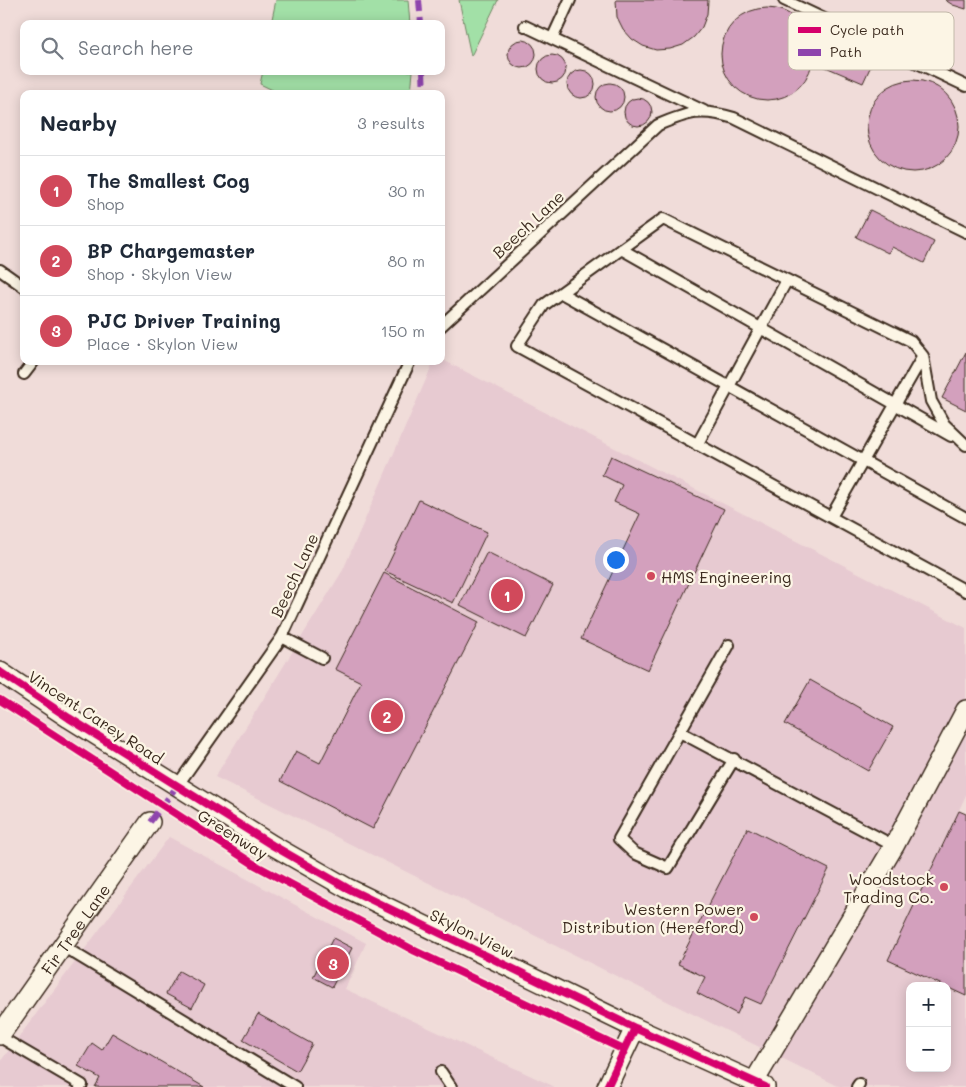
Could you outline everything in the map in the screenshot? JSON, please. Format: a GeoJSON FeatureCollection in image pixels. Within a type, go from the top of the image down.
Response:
{"type":"FeatureCollection","features":[{"type":"Feature","properties":{"kind":"street","name":"Vincent Carey Road"},"geometry":{"type":"LineString","coordinates":[[0,672],[177,786]]}},
{"type":"Feature","properties":{"kind":"street"},"geometry":{"type":"LineString","coordinates":[[759,1085],[894,846],[966,710]]}},
{"type":"Feature","properties":{"kind":"street","name":"Skylon View"},"geometry":{"type":"LineString","coordinates":[[177,786],[347,888],[635,1028],[759,1085]]}},
{"type":"Feature","properties":{"kind":"street","name":"Fir Tree Lane"},"geometry":{"type":"LineString","coordinates":[[0,1036],[150,822]]}},
{"type":"Feature","properties":{"kind":"street"},"geometry":{"type":"LineString","coordinates":[[607,1087],[635,1028]]}},
{"type":"Feature","properties":{"kind":"lane"},"geometry":{"type":"LineString","coordinates":[[552,39],[570,0]]}},
{"type":"Feature","properties":{"kind":"lane"},"geometry":{"type":"LineString","coordinates":[[784,0],[809,12]]}},
{"type":"Feature","properties":{"kind":"lane"},"geometry":{"type":"LineString","coordinates":[[525,26],[707,112],[734,118],[966,232]]}},
{"type":"Feature","properties":{"kind":"lane"},"geometry":{"type":"LineString","coordinates":[[932,70],[966,86]]}},
{"type":"Feature","properties":{"kind":"lane","name":"Beech Lane"},"geometry":{"type":"LineString","coordinates":[[445,322],[658,125],[688,112],[707,112]]}},
{"type":"Feature","properties":{"kind":"lane"},"geometry":{"type":"LineString","coordinates":[[965,445],[944,424],[931,401],[923,356],[911,340],[662,219],[544,305],[517,346],[966,591]]}},
{"type":"Feature","properties":{"kind":"lane"},"geometry":{"type":"LineString","coordinates":[[621,249],[965,445]]}},
{"type":"Feature","properties":{"kind":"lane"},"geometry":{"type":"LineString","coordinates":[[0,270],[20,284]]}},
{"type":"Feature","properties":{"kind":"lane"},"geometry":{"type":"LineString","coordinates":[[697,445],[787,280]]}},
{"type":"Feature","properties":{"kind":"lane"},"geometry":{"type":"LineString","coordinates":[[560,293],[966,518]]}},
{"type":"Feature","properties":{"kind":"lane"},"geometry":{"type":"LineString","coordinates":[[831,517],[923,356]]}},
{"type":"Feature","properties":{"kind":"lane"},"geometry":{"type":"LineString","coordinates":[[24,374],[31,365]]}},
{"type":"Feature","properties":{"kind":"lane","name":"Beech Lane"},"geometry":{"type":"LineString","coordinates":[[177,786],[282,636],[408,365]]}},
{"type":"Feature","properties":{"kind":"lane"},"geometry":{"type":"LineString","coordinates":[[282,636],[322,658]]}},
{"type":"Feature","properties":{"kind":"lane"},"geometry":{"type":"LineString","coordinates":[[729,645],[619,839],[634,853],[668,868],[734,759]]}},
{"type":"Feature","properties":{"kind":"lane"},"geometry":{"type":"LineString","coordinates":[[680,732],[734,759],[894,846]]}},
{"type":"Feature","properties":{"kind":"lane"},"geometry":{"type":"LineString","coordinates":[[64,947],[296,1087]]}},
{"type":"Feature","properties":{"kind":"lane"},"geometry":{"type":"LineString","coordinates":[[0,1036],[82,1085],[80,1087]]}},
{"type":"Feature","properties":{"kind":"lane"},"geometry":{"type":"LineString","coordinates":[[440,1072],[451,1087]]}},
{"type":"Feature","properties":{"kind":"shaded area"},"geometry":{"type":"Polygon","coordinates":[[[445,361],[966,628],[966,795],[959,810],[966,814],[966,1087],[840,1087],[215,777],[343,570],[432,365],[445,365],[445,361]]]}},
{"type":"Feature","properties":{"kind":"shaded area"},"geometry":{"type":"Polygon","coordinates":[[[169,837],[366,943],[345,989],[555,1087],[0,1087],[0,1062],[169,837]]]}},
{"type":"Feature","properties":{"kind":"green space"},"geometry":{"type":"Polygon","coordinates":[[[276,0],[408,0],[410,20],[272,20],[276,0]]]}},
{"type":"Feature","properties":{"kind":"green space"},"geometry":{"type":"Polygon","coordinates":[[[459,0],[498,0],[471,56],[459,0]]]}},
{"type":"Feature","properties":{"kind":"green space"},"geometry":{"type":"Polygon","coordinates":[[[262,75],[413,75],[411,90],[273,90],[260,84],[262,75]]]}},
{"type":"Feature","properties":{"kind":"building"},"geometry":{"type":"Polygon","coordinates":[[[616,0],[708,0],[707,14],[702,27],[694,37],[683,45],[670,49],[656,50],[643,46],[632,39],[623,29],[617,17],[616,0]]]}},
{"type":"Feature","properties":{"kind":"building"},"geometry":{"type":"Polygon","coordinates":[[[945,0],[966,0],[966,9],[953,5],[945,0]]]}},
{"type":"Feature","properties":{"kind":"building"},"geometry":{"type":"Polygon","coordinates":[[[767,8],[788,13],[788,70],[810,70],[810,72],[800,87],[785,97],[767,100],[749,97],[734,87],[724,72],[721,54],[724,36],[734,21],[749,11],[767,8]]]}},
{"type":"Feature","properties":{"kind":"building"},"geometry":{"type":"Polygon","coordinates":[[[522,40],[532,44],[536,54],[532,64],[522,68],[512,64],[508,54],[512,44],[522,40]]]}},
{"type":"Feature","properties":{"kind":"building"},"geometry":{"type":"Polygon","coordinates":[[[552,55],[562,59],[566,69],[562,79],[552,83],[542,79],[538,69],[542,59],[552,55]]]}},
{"type":"Feature","properties":{"kind":"building"},"geometry":{"type":"Polygon","coordinates":[[[581,70],[591,74],[595,84],[591,94],[581,98],[571,94],[567,84],[571,74],[581,70]]]}},
{"type":"Feature","properties":{"kind":"building"},"geometry":{"type":"Polygon","coordinates":[[[833,70],[869,70],[863,83],[833,70]]]}},
{"type":"Feature","properties":{"kind":"building"},"geometry":{"type":"Polygon","coordinates":[[[913,80],[931,83],[946,93],[956,108],[959,126],[956,144],[946,159],[931,169],[913,172],[895,169],[880,159],[870,144],[867,126],[870,108],[880,93],[895,83],[913,80]]]}},
{"type":"Feature","properties":{"kind":"building"},"geometry":{"type":"Polygon","coordinates":[[[610,83],[620,87],[624,97],[620,107],[610,111],[600,107],[596,97],[600,87],[610,83]]]}},
{"type":"Feature","properties":{"kind":"building"},"geometry":{"type":"Polygon","coordinates":[[[638,98],[648,102],[652,112],[648,122],[638,126],[628,122],[624,112],[628,102],[638,98]]]}},
{"type":"Feature","properties":{"kind":"building"},"geometry":{"type":"Polygon","coordinates":[[[870,210],[934,242],[924,263],[892,247],[888,253],[856,237],[870,210]]]}},
{"type":"Feature","properties":{"kind":"building"},"geometry":{"type":"Polygon","coordinates":[[[966,352],[966,410],[942,398],[966,352]]]}},
{"type":"Feature","properties":{"kind":"building","name":"HMS Engineering"},"geometry":{"type":"Polygon","coordinates":[[[611,456],[724,509],[648,670],[581,639],[640,514],[614,502],[622,485],[602,475],[611,456]]]}},
{"type":"Feature","properties":{"kind":"building"},"geometry":{"type":"Polygon","coordinates":[[[419,500],[487,532],[453,603],[385,571],[419,500]]]}},
{"type":"Feature","properties":{"kind":"building"},"geometry":{"type":"Polygon","coordinates":[[[487,552],[553,585],[526,638],[460,605],[487,552]]]}},
{"type":"Feature","properties":{"kind":"building"},"geometry":{"type":"Polygon","coordinates":[[[384,573],[479,622],[373,829],[280,781],[296,751],[320,763],[361,682],[335,669],[384,573]]]}},
{"type":"Feature","properties":{"kind":"building"},"geometry":{"type":"Polygon","coordinates":[[[810,680],[893,727],[868,771],[785,724],[810,680]]]}},
{"type":"Feature","properties":{"kind":"building","name":"Woodstock Trading Co."},"geometry":{"type":"Polygon","coordinates":[[[959,811],[966,814],[966,996],[951,989],[951,982],[936,982],[888,960],[959,811]]]}},
{"type":"Feature","properties":{"kind":"building","name":"Western Power Distribution (Hereford)"},"geometry":{"type":"Polygon","coordinates":[[[748,828],[829,869],[761,1004],[745,997],[737,1014],[697,993],[705,977],[678,964],[748,828]]]}},
{"type":"Feature","properties":{"kind":"building"},"geometry":{"type":"Polygon","coordinates":[[[333,938],[352,948],[332,987],[313,977],[333,938]]]}},
{"type":"Feature","properties":{"kind":"building"},"geometry":{"type":"Polygon","coordinates":[[[179,971],[204,985],[192,1008],[166,994],[179,971]]]}},
{"type":"Feature","properties":{"kind":"building"},"geometry":{"type":"Polygon","coordinates":[[[258,1014],[312,1044],[297,1071],[243,1040],[258,1014]]]}},
{"type":"Feature","properties":{"kind":"building"},"geometry":{"type":"Polygon","coordinates":[[[112,1033],[204,1087],[95,1087],[100,1078],[78,1066],[92,1043],[102,1050],[112,1033]]]}},
{"type":"Feature","properties":{"kind":"marked path"},"geometry":{"type":"LineString","coordinates":[[419,0],[421,20]]}},
{"type":"Feature","properties":{"kind":"marked path"},"geometry":{"type":"LineString","coordinates":[[423,75],[424,90]]}},
{"type":"Feature","properties":{"kind":"marked path"},"geometry":{"type":"LineString","coordinates":[[150,822],[177,786]]}},
{"type":"Feature","properties":{"kind":"cycle path","name":"Greenway"},"geometry":{"type":"LineString","coordinates":[[0,672],[69,718],[272,845],[347,888],[635,1028],[765,1087]]}},
{"type":"Feature","properties":{"kind":"cycle path","name":"Greenway"},"geometry":{"type":"LineString","coordinates":[[0,700],[255,865],[415,951],[624,1050]]}},
{"type":"Feature","properties":{"kind":"cycle path"},"geometry":{"type":"LineString","coordinates":[[607,1087],[635,1028]]}},
{"type":"Feature","properties":{"kind":"place","name":"HMS Engineering"},"geometry":{"type":"Point","coordinates":[651,576]}},
{"type":"Feature","properties":{"kind":"place","name":"The Smallest Cog"},"geometry":{"type":"Point","coordinates":[507,595]}},
{"type":"Feature","properties":{"kind":"place","name":"BP Chargemaster"},"geometry":{"type":"Point","coordinates":[387,716]}},
{"type":"Feature","properties":{"kind":"place","name":"Woodstock Trading Co."},"geometry":{"type":"Point","coordinates":[944,887]}},
{"type":"Feature","properties":{"kind":"place","name":"Western Power Distribution (Hereford)"},"geometry":{"type":"Point","coordinates":[754,917]}},
{"type":"Feature","properties":{"kind":"place","name":"PJC Driver Training"},"geometry":{"type":"Point","coordinates":[333,963]}}]}
